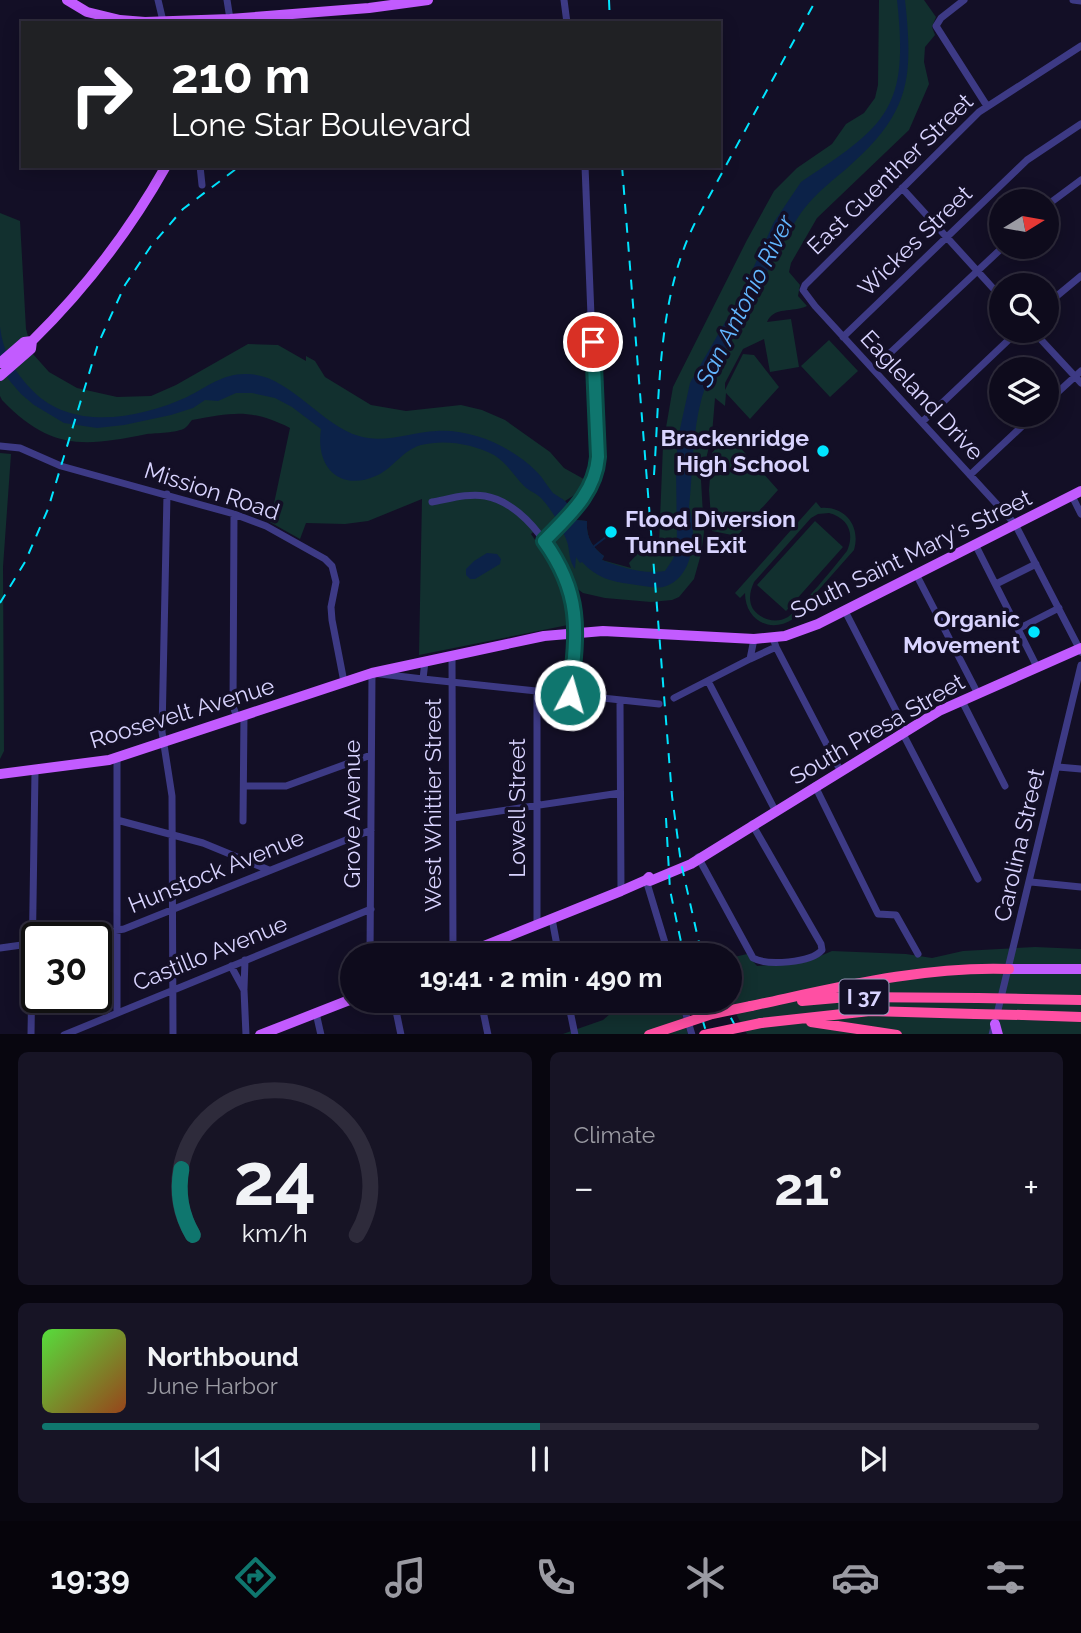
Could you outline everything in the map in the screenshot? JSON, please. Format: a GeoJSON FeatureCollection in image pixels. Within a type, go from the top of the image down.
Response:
{"type":"FeatureCollection","features":[{"type":"Feature","properties":{"kind":"highway"},"geometry":{"type":"LineString","coordinates":[[751,1006],[925,971],[1009,969]]}},
{"type":"Feature","properties":{"kind":"highway","name":"I 37"},"geometry":{"type":"LineString","coordinates":[[649,1034],[712,1014],[751,1006],[848,997],[1077,1000]]}},
{"type":"Feature","properties":{"kind":"highway","name":"I 37"},"geometry":{"type":"LineString","coordinates":[[704,1034],[761,1023],[870,1012],[1077,1016]]}},
{"type":"Feature","properties":{"kind":"highway"},"geometry":{"type":"LineString","coordinates":[[791,1020],[897,1034]]}},
{"type":"Feature","properties":{"kind":"main road"},"geometry":{"type":"LineString","coordinates":[[66,0],[87,12],[120,20],[163,21]]}},
{"type":"Feature","properties":{"kind":"main road"},"geometry":{"type":"LineString","coordinates":[[230,21],[369,4],[428,0]]}},
{"type":"Feature","properties":{"kind":"main road"},"geometry":{"type":"LineString","coordinates":[[0,376],[22,351],[24,342],[32,341],[66,307],[96,271],[165,168]]}},
{"type":"Feature","properties":{"kind":"main road"},"geometry":{"type":"LineString","coordinates":[[0,363],[22,351]]}},
{"type":"Feature","properties":{"kind":"main road","name":"South Saint Mary's Street"},"geometry":{"type":"LineString","coordinates":[[576,632],[754,639],[775,643],[845,611],[1077,493]]}},
{"type":"Feature","properties":{"kind":"main road","name":"Roosevelt Avenue"},"geometry":{"type":"LineString","coordinates":[[0,775],[117,758],[372,673],[544,636],[576,632]]}},
{"type":"Feature","properties":{"kind":"main road","name":"South Presa Street"},"geometry":{"type":"LineString","coordinates":[[495,943],[646,880],[650,881],[682,868],[939,711],[1081,650]]}},
{"type":"Feature","properties":{"kind":"main road"},"geometry":{"type":"LineString","coordinates":[[1009,969],[1080,970]]}},
{"type":"Feature","properties":{"kind":"main road"},"geometry":{"type":"LineString","coordinates":[[260,1034],[340,1004]]}},
{"type":"Feature","properties":{"kind":"street"},"geometry":{"type":"LineString","coordinates":[[158,0],[163,21]]}},
{"type":"Feature","properties":{"kind":"street"},"geometry":{"type":"LineString","coordinates":[[226,0],[230,21]]}},
{"type":"Feature","properties":{"kind":"street"},"geometry":{"type":"LineString","coordinates":[[564,0],[568,21]]}},
{"type":"Feature","properties":{"kind":"street"},"geometry":{"type":"LineString","coordinates":[[964,0],[941,18],[936,26],[987,106]]}},
{"type":"Feature","properties":{"kind":"street"},"geometry":{"type":"LineString","coordinates":[[1073,0],[1081,1]]}},
{"type":"Feature","properties":{"kind":"street","name":"East Guenther Street"},"geometry":{"type":"LineString","coordinates":[[803,290],[804,285],[987,106],[1081,46]]}},
{"type":"Feature","properties":{"kind":"street","name":"Wickes Street"},"geometry":{"type":"LineString","coordinates":[[843,337],[1027,160],[1081,124]]}},
{"type":"Feature","properties":{"kind":"street"},"geometry":{"type":"LineString","coordinates":[[201,168],[202,186]]}},
{"type":"Feature","properties":{"kind":"street"},"geometry":{"type":"LineString","coordinates":[[544,541],[578,505],[594,481],[598,457],[585,168]]}},
{"type":"Feature","properties":{"kind":"street"},"geometry":{"type":"LineString","coordinates":[[1059,196],[1081,180]]}},
{"type":"Feature","properties":{"kind":"street"},"geometry":{"type":"LineString","coordinates":[[902,188],[989,284]]}},
{"type":"Feature","properties":{"kind":"street"},"geometry":{"type":"LineString","coordinates":[[873,369],[990,259]]}},
{"type":"Feature","properties":{"kind":"street"},"geometry":{"type":"LineString","coordinates":[[1059,294],[1081,276]]}},
{"type":"Feature","properties":{"kind":"street","name":"Eagleland Drive"},"geometry":{"type":"LineString","coordinates":[[803,290],[1015,524],[1081,650]]}},
{"type":"Feature","properties":{"kind":"street"},"geometry":{"type":"LineString","coordinates":[[922,422],[1005,343]]}},
{"type":"Feature","properties":{"kind":"street"},"geometry":{"type":"LineString","coordinates":[[1046,343],[1078,374],[1081,383]]}},
{"type":"Feature","properties":{"kind":"street"},"geometry":{"type":"LineString","coordinates":[[1059,391],[1078,374]]}},
{"type":"Feature","properties":{"kind":"street"},"geometry":{"type":"LineString","coordinates":[[970,475],[1021,427]]}},
{"type":"Feature","properties":{"kind":"street","name":"Mission Road"},"geometry":{"type":"LineString","coordinates":[[0,446],[20,449],[61,466],[234,514],[279,533],[325,559],[332,566],[336,582],[331,607],[332,620],[344,682]]}},
{"type":"Feature","properties":{"kind":"street"},"geometry":{"type":"LineString","coordinates":[[1077,493],[1081,514]]}},
{"type":"Feature","properties":{"kind":"street"},"geometry":{"type":"LineString","coordinates":[[167,494],[163,743],[172,796],[173,1034]]}},
{"type":"Feature","properties":{"kind":"street"},"geometry":{"type":"LineString","coordinates":[[432,502],[473,496],[490,497],[514,509],[544,541],[568,584],[576,618],[570,695]]}},
{"type":"Feature","properties":{"kind":"street"},"geometry":{"type":"LineString","coordinates":[[234,514],[233,705],[241,716],[243,821]]}},
{"type":"Feature","properties":{"kind":"street"},"geometry":{"type":"LineString","coordinates":[[975,544],[1037,667]]}},
{"type":"Feature","properties":{"kind":"street"},"geometry":{"type":"LineString","coordinates":[[996,584],[1036,564]]}},
{"type":"Feature","properties":{"kind":"street"},"geometry":{"type":"LineString","coordinates":[[916,574],[978,694]]}},
{"type":"Feature","properties":{"kind":"street"},"geometry":{"type":"LineString","coordinates":[[1018,629],[1059,608]]}},
{"type":"Feature","properties":{"kind":"street"},"geometry":{"type":"LineString","coordinates":[[845,611],[978,879]]}},
{"type":"Feature","properties":{"kind":"street"},"geometry":{"type":"LineString","coordinates":[[750,659],[754,639]]}},
{"type":"Feature","properties":{"kind":"street"},"geometry":{"type":"LineString","coordinates":[[775,643],[840,770]]}},
{"type":"Feature","properties":{"kind":"street","name":"South Saint Mary's Street"},"geometry":{"type":"LineString","coordinates":[[674,698],[775,643]]}},
{"type":"Feature","properties":{"kind":"street","name":"West Whittier Street"},"geometry":{"type":"LineString","coordinates":[[452,655],[453,943]]}},
{"type":"Feature","properties":{"kind":"street"},"geometry":{"type":"LineString","coordinates":[[423,679],[425,661]]}},
{"type":"Feature","properties":{"kind":"street","name":"Carolina Street"},"geometry":{"type":"LineString","coordinates":[[995,1031],[1081,665]]}},
{"type":"Feature","properties":{"kind":"street","name":"Roosevelt Avenue"},"geometry":{"type":"LineString","coordinates":[[372,673],[659,704]]}},
{"type":"Feature","properties":{"kind":"street","name":"Grove Avenue"},"geometry":{"type":"LineString","coordinates":[[370,943],[372,673]]}},
{"type":"Feature","properties":{"kind":"street"},"geometry":{"type":"LineString","coordinates":[[708,681],[775,810]]}},
{"type":"Feature","properties":{"kind":"street","name":"Lowell Street"},"geometry":{"type":"LineString","coordinates":[[537,691],[537,925]]}},
{"type":"Feature","properties":{"kind":"street"},"geometry":{"type":"LineString","coordinates":[[620,701],[621,891]]}},
{"type":"Feature","properties":{"kind":"street"},"geometry":{"type":"LineString","coordinates":[[962,701],[1005,786]]}},
{"type":"Feature","properties":{"kind":"street"},"geometry":{"type":"LineString","coordinates":[[244,786],[286,786],[371,755]]}},
{"type":"Feature","properties":{"kind":"street"},"geometry":{"type":"LineString","coordinates":[[117,758],[117,1012]]}},
{"type":"Feature","properties":{"kind":"street"},"geometry":{"type":"LineString","coordinates":[[1058,767],[1081,769]]}},
{"type":"Feature","properties":{"kind":"street"},"geometry":{"type":"LineString","coordinates":[[34,922],[35,771]]}},
{"type":"Feature","properties":{"kind":"street"},"geometry":{"type":"LineString","coordinates":[[815,786],[878,914],[897,915],[918,954]]}},
{"type":"Feature","properties":{"kind":"street"},"geometry":{"type":"LineString","coordinates":[[453,818],[620,793]]}},
{"type":"Feature","properties":{"kind":"street"},"geometry":{"type":"LineString","coordinates":[[117,820],[203,843],[270,871]]}},
{"type":"Feature","properties":{"kind":"street"},"geometry":{"type":"LineString","coordinates":[[698,857],[753,958],[760,962],[793,961],[820,954],[821,944],[752,824]]}},
{"type":"Feature","properties":{"kind":"street","name":"Hunstock Avenue"},"geometry":{"type":"LineString","coordinates":[[112,932],[371,830]]}},
{"type":"Feature","properties":{"kind":"street"},"geometry":{"type":"LineString","coordinates":[[646,880],[665,943]]}},
{"type":"Feature","properties":{"kind":"street"},"geometry":{"type":"LineString","coordinates":[[1031,882],[1081,887]]}},
{"type":"Feature","properties":{"kind":"street","name":"Castillo Avenue"},"geometry":{"type":"LineString","coordinates":[[64,1034],[371,909]]}},
{"type":"Feature","properties":{"kind":"street"},"geometry":{"type":"LineString","coordinates":[[552,919],[557,943]]}},
{"type":"Feature","properties":{"kind":"street"},"geometry":{"type":"LineString","coordinates":[[0,948],[21,945]]}},
{"type":"Feature","properties":{"kind":"street"},"geometry":{"type":"LineString","coordinates":[[245,960],[246,1034]]}},
{"type":"Feature","properties":{"kind":"street"},"geometry":{"type":"LineString","coordinates":[[231,965],[244,990]]}},
{"type":"Feature","properties":{"kind":"street"},"geometry":{"type":"LineString","coordinates":[[31,1034],[32,1013]]}},
{"type":"Feature","properties":{"kind":"street"},"geometry":{"type":"LineString","coordinates":[[316,1013],[321,1034]]}},
{"type":"Feature","properties":{"kind":"street"},"geometry":{"type":"LineString","coordinates":[[397,1013],[401,1034]]}},
{"type":"Feature","properties":{"kind":"street"},"geometry":{"type":"LineString","coordinates":[[484,1013],[488,1034]]}},
{"type":"Feature","properties":{"kind":"street"},"geometry":{"type":"LineString","coordinates":[[571,1013],[575,1034]]}},
{"type":"Feature","properties":{"kind":"street"},"geometry":{"type":"LineString","coordinates":[[686,1013],[692,1034]]}},
{"type":"Feature","properties":{"kind":"green space"},"geometry":{"type":"Polygon","coordinates":[[[879,0],[924,0],[936,17],[932,27],[935,35],[925,47],[924,62],[929,84],[909,130],[817,218],[791,263],[789,272],[800,285],[798,296],[807,306],[774,314],[767,322],[791,319],[799,367],[770,372],[764,339],[743,349],[725,383],[725,390],[743,354],[754,355],[779,387],[750,419],[726,393],[725,406],[715,398],[712,434],[701,480],[704,532],[701,554],[694,579],[679,597],[651,602],[583,593],[575,587],[561,556],[538,528],[531,534],[552,565],[564,590],[570,614],[568,625],[419,655],[422,499],[368,521],[345,524],[306,523],[300,539],[268,521],[290,428],[264,417],[230,414],[192,420],[185,428],[172,432],[104,441],[68,441],[36,428],[19,416],[0,396],[0,213],[20,221],[26,329],[33,354],[49,372],[77,388],[117,397],[151,396],[176,385],[248,344],[278,345],[306,361],[306,356],[315,361],[325,377],[371,405],[406,411],[461,405],[482,410],[505,420],[550,452],[564,468],[589,482],[579,496],[576,494],[565,501],[576,520],[587,521],[587,532],[593,545],[604,556],[602,560],[631,568],[629,563],[640,551],[659,545],[663,445],[673,387],[747,240],[774,191],[797,168],[832,144],[846,124],[864,113],[875,98],[878,85],[879,0]]]}},
{"type":"Feature","properties":{"kind":"green space"},"geometry":{"type":"Polygon","coordinates":[[[829,340],[858,371],[830,397],[801,366],[829,340]]]}},
{"type":"Feature","properties":{"kind":"green space"},"geometry":{"type":"Polygon","coordinates":[[[728,434],[778,490],[737,536],[712,531],[709,490],[712,453],[728,434]]]}},
{"type":"Feature","properties":{"kind":"green space"},"geometry":{"type":"Polygon","coordinates":[[[0,453],[11,454],[3,567],[4,751],[0,759],[0,453]]]}},
{"type":"Feature","properties":{"kind":"green space"},"geometry":{"type":"Polygon","coordinates":[[[816,502],[821,508],[837,510],[849,519],[855,533],[854,550],[793,619],[776,625],[760,622],[749,611],[745,593],[740,598],[735,593],[816,502]],[[818,514],[811,518],[754,582],[750,602],[760,616],[769,620],[788,617],[810,596],[847,551],[850,532],[845,522],[836,515],[818,514]]]}},
{"type":"Feature","properties":{"kind":"green space"},"geometry":{"type":"Polygon","coordinates":[[[815,521],[843,547],[786,611],[757,585],[815,521]]]}},
{"type":"Feature","properties":{"kind":"green space"},"geometry":{"type":"Polygon","coordinates":[[[1035,947],[1081,949],[1081,1034],[747,1034],[736,1013],[742,1013],[742,955],[747,954],[757,966],[806,962],[832,951],[906,954],[932,958],[963,951],[1035,947]]]}},
{"type":"Feature","properties":{"kind":"green space"},"geometry":{"type":"Polygon","coordinates":[[[611,1013],[682,1013],[688,1034],[563,1034],[603,1020],[611,1013]]]}},
{"type":"Feature","properties":{"kind":"water","name":"San Antonio River"},"geometry":{"type":"Polygon","coordinates":[[[897,0],[905,0],[908,29],[907,75],[902,95],[883,131],[819,192],[802,212],[710,377],[702,397],[695,438],[689,507],[693,529],[691,553],[682,575],[663,587],[610,580],[580,563],[576,557],[575,569],[564,533],[545,503],[524,486],[499,458],[477,448],[449,443],[421,445],[378,475],[352,481],[333,473],[326,465],[320,443],[321,429],[275,398],[236,393],[218,401],[205,400],[193,408],[171,415],[97,428],[64,423],[34,405],[9,380],[0,363],[0,327],[11,362],[33,391],[49,404],[67,412],[87,416],[108,417],[149,411],[187,397],[222,379],[245,374],[275,381],[330,421],[359,436],[378,439],[451,431],[491,441],[516,455],[539,474],[553,493],[566,502],[576,520],[587,521],[587,532],[593,545],[604,556],[602,560],[641,571],[665,571],[673,559],[677,544],[678,438],[690,383],[742,293],[774,222],[801,182],[854,145],[873,128],[886,110],[895,90],[899,66],[897,0]]]}},
{"type":"Feature","properties":{"kind":"water"},"geometry":{"type":"Polygon","coordinates":[[[487,553],[497,554],[501,559],[500,564],[475,579],[470,579],[466,575],[466,569],[487,553]]]}},
{"type":"Feature","properties":{"kind":"waterway"},"geometry":{"type":"LineString","coordinates":[[593,547],[606,537]]}},
{"type":"Feature","properties":{"kind":"railway"},"geometry":{"type":"LineString","coordinates":[[609,0],[610,21]]}},
{"type":"Feature","properties":{"kind":"railway"},"geometry":{"type":"LineString","coordinates":[[654,475],[663,343],[675,278],[685,247],[698,217],[816,0]]}},
{"type":"Feature","properties":{"kind":"railway"},"geometry":{"type":"LineString","coordinates":[[0,603],[25,562],[48,509],[98,344],[125,285],[151,246],[183,209],[237,168]]}},
{"type":"Feature","properties":{"kind":"railway"},"geometry":{"type":"LineString","coordinates":[[622,168],[672,796],[681,863],[699,943]]}},
{"type":"Feature","properties":{"kind":"railway"},"geometry":{"type":"LineString","coordinates":[[666,818],[670,890],[681,943]]}},
{"type":"Feature","properties":{"kind":"railway"},"geometry":{"type":"LineString","coordinates":[[701,1013],[707,1034]]}},
{"type":"Feature","properties":{"kind":"railway"},"geometry":{"type":"LineString","coordinates":[[728,1013],[739,1034]]}},
{"type":"Feature","properties":{"kind":"place","name":"Brackenridge High School"},"geometry":{"type":"Point","coordinates":[823,451]}},
{"type":"Feature","properties":{"kind":"place","name":"Flood Diversion Tunnel Exit"},"geometry":{"type":"Point","coordinates":[611,532]}},
{"type":"Feature","properties":{"kind":"place","name":"Organic Movement"},"geometry":{"type":"Point","coordinates":[1034,632]}},
{"type":"Feature","properties":{"kind":"route"},"geometry":{"type":"LineString","coordinates":[[570,695],[575,650],[574,606],[568,584],[544,541],[585,496],[596,473],[598,457],[593,342]]}}]}
